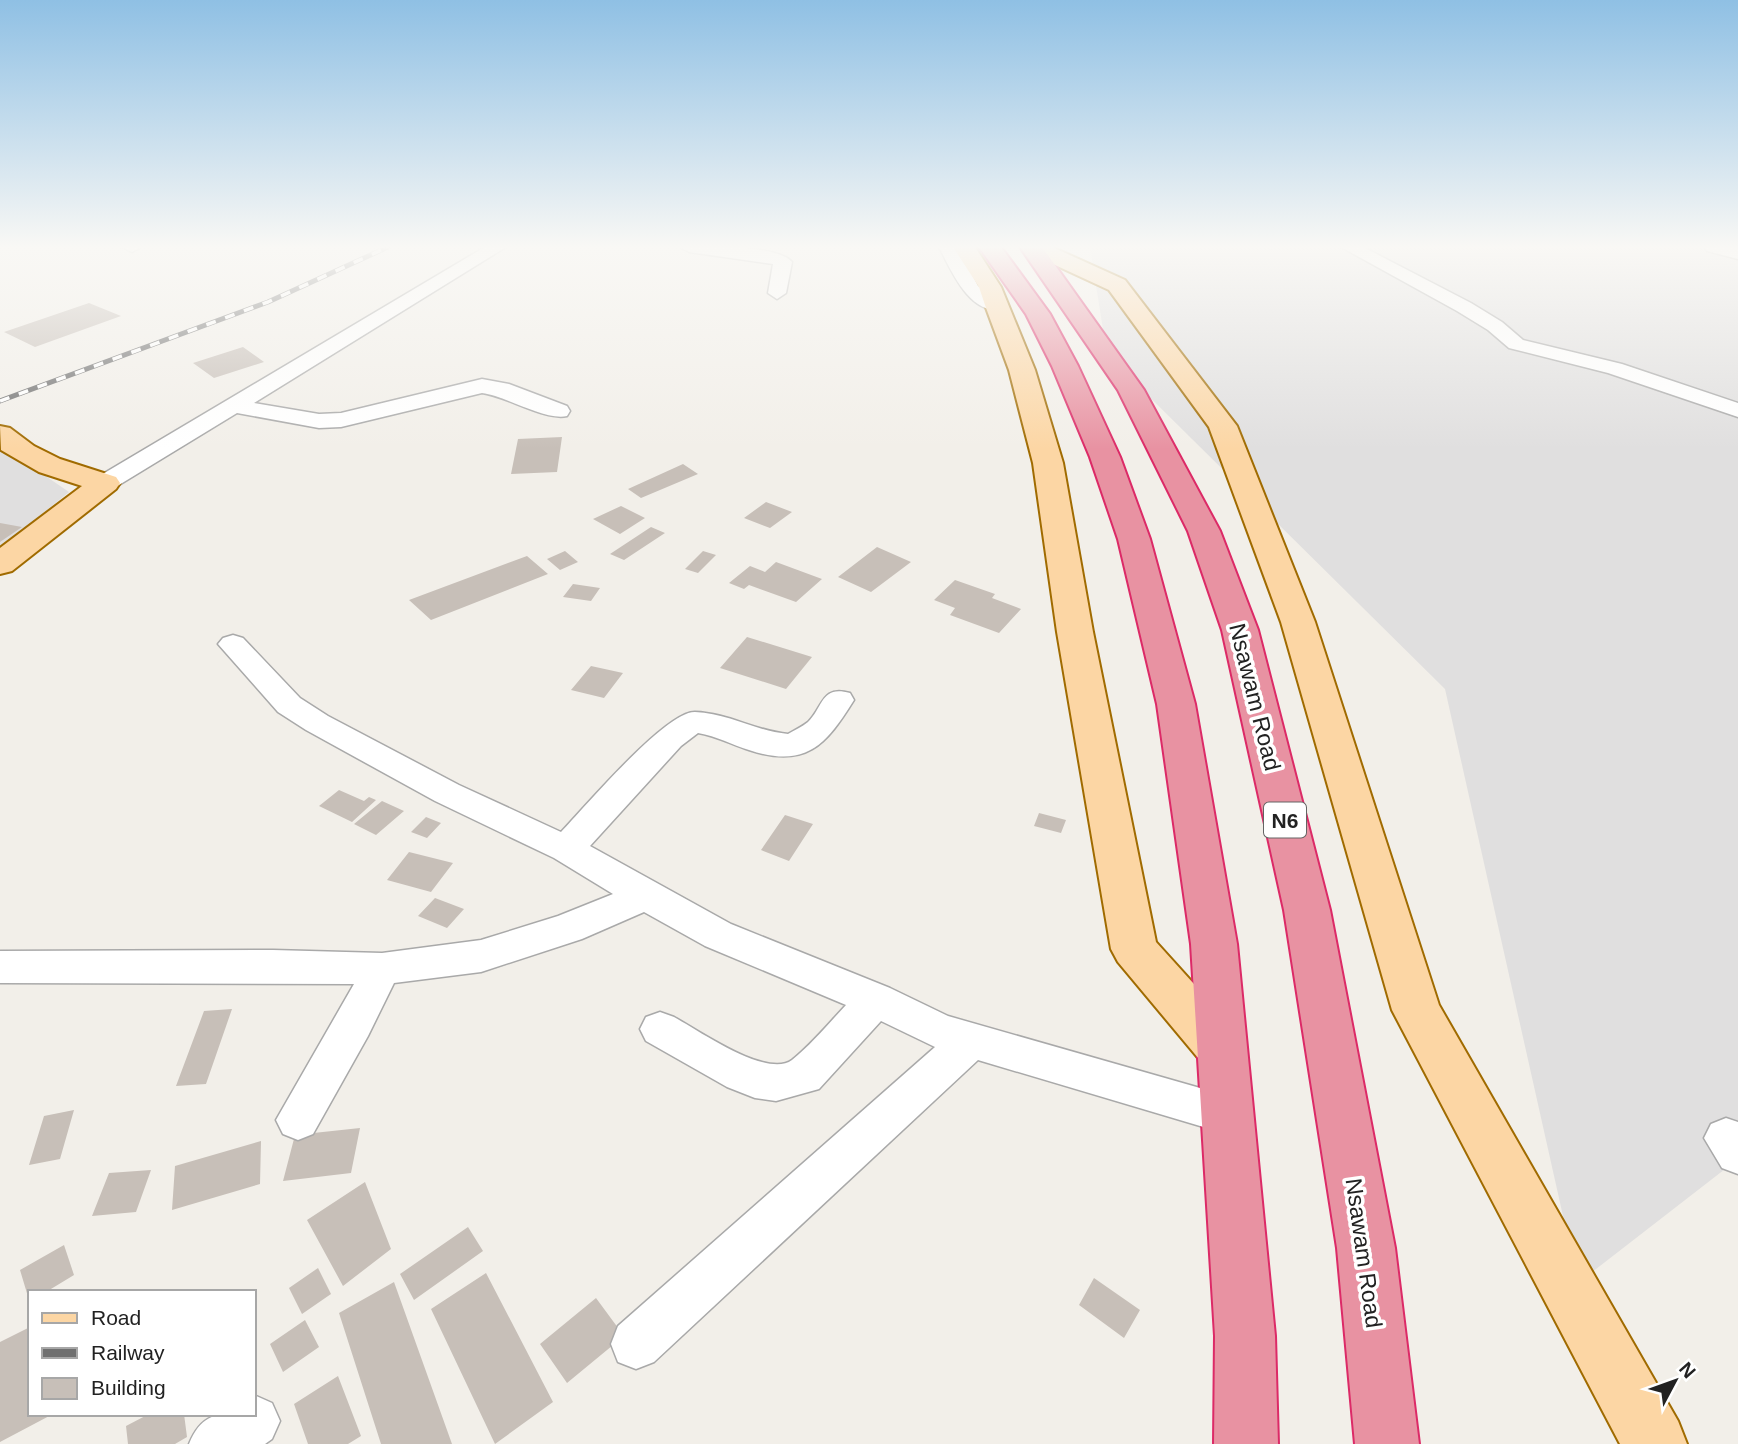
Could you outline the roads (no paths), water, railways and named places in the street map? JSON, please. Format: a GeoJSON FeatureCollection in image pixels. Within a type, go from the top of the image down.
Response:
{"type":"FeatureCollection","features":[{"type":"Feature","properties":{"kind":"highway"},"geometry":{"type":"LineString","coordinates":[[1038,314],[1065,366],[1105,457],[1134,539],[1176,704],[1214,944],[1245,1336],[1246,1444]]}},
{"type":"Feature","properties":{"kind":"highway","name":"Nsawam Road"},"geometry":{"type":"LineString","coordinates":[[1080,314],[1136,401],[1204,531],[1240,630],[1307,910],[1366,1248],[1387,1444]]}},
{"type":"Feature","properties":{"kind":"main road"},"geometry":{"type":"LineString","coordinates":[[1001,314],[1022,370],[1048,463],[1075,632],[1134,949],[1222,1050]]}},
{"type":"Feature","properties":{"kind":"main road"},"geometry":{"type":"LineString","coordinates":[[1139,314],[1223,426],[1298,622],[1416,1010],[1655,1444]]}},
{"type":"Feature","properties":{"kind":"main road"},"geometry":{"type":"LineString","coordinates":[[0,433],[27,455],[55,470],[105,482]]}},
{"type":"Feature","properties":{"kind":"main road"},"geometry":{"type":"LineString","coordinates":[[0,564],[105,482]]}},
{"type":"Feature","properties":{"kind":"street"},"geometry":{"type":"LineString","coordinates":[[105,482],[385,314]]}},
{"type":"Feature","properties":{"kind":"street"},"geometry":{"type":"LineString","coordinates":[[1476,314],[1516,344],[1615,368],[1733,403]]}},
{"type":"Feature","properties":{"kind":"street"},"geometry":{"type":"LineString","coordinates":[[233,406],[319,421],[341,420],[482,386],[501,389],[559,411]]}},
{"type":"Feature","properties":{"kind":"street"},"geometry":{"type":"LineString","coordinates":[[233,644],[289,705],[317,723],[447,793],[566,849],[718,934],[876,1000],[939,1031],[1227,1114]]}},
{"type":"Feature","properties":{"kind":"street"},"geometry":{"type":"LineString","coordinates":[[566,849],[670,738],[692,723],[717,725],[759,742],[794,746],[819,729],[839,700]]}},
{"type":"Feature","properties":{"kind":"street"},"geometry":{"type":"LineString","coordinates":[[0,967],[272,966],[382,969],[481,956],[569,928],[646,896]]}},
{"type":"Feature","properties":{"kind":"street"},"geometry":{"type":"LineString","coordinates":[[298,1120],[354,1024],[382,969]]}},
{"type":"Feature","properties":{"kind":"street"},"geometry":{"type":"LineString","coordinates":[[660,1029],[751,1079],[770,1083],[804,1076],[876,1000]]}},
{"type":"Feature","properties":{"kind":"street"},"geometry":{"type":"LineString","coordinates":[[636,1344],[971,1040]]}},
{"type":"Feature","properties":{"kind":"railway"},"geometry":{"type":"LineString","coordinates":[[0,401],[234,314]]}}]}
